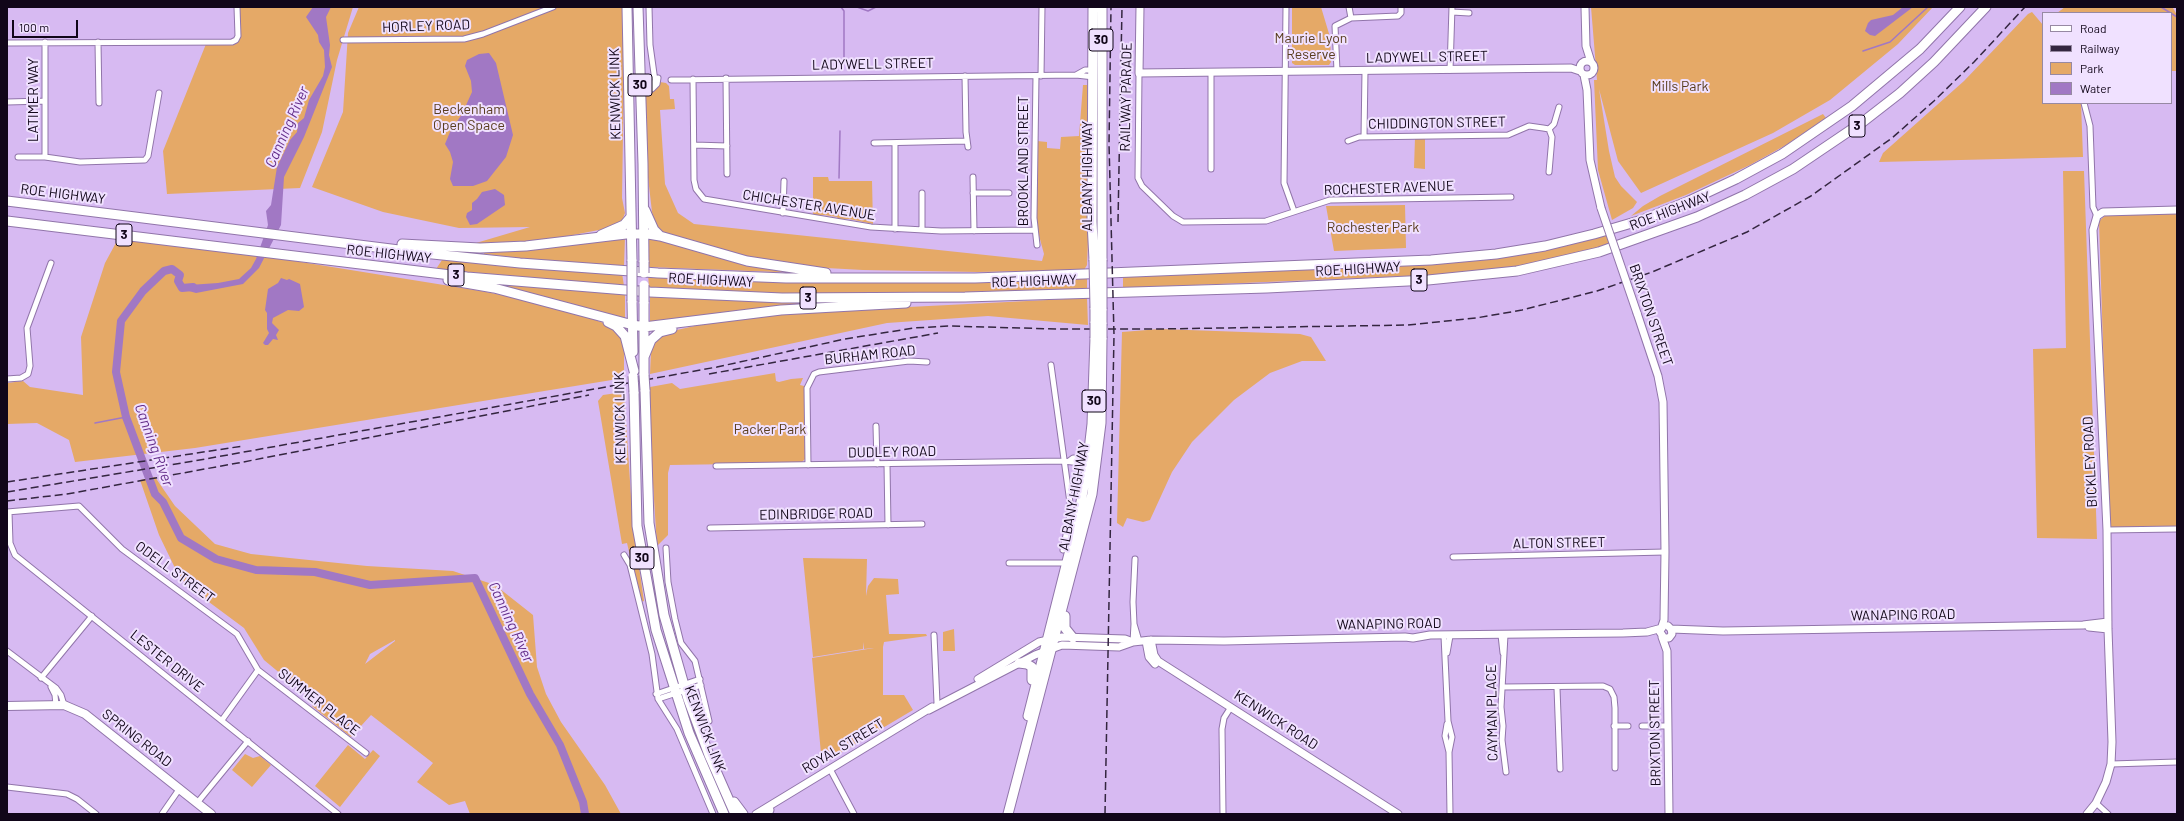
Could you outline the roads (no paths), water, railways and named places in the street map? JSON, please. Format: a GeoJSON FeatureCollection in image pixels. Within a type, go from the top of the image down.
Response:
{"type":"FeatureCollection","features":[{"type":"Feature","properties":{"kind":"highway","name":"KENWICK LINK"},"geometry":{"type":"LineString","coordinates":[[627,7],[632,326],[638,526],[656,630],[689,733],[724,814]]}},
{"type":"Feature","properties":{"kind":"highway","name":"KENWICK LINK"},"geometry":{"type":"LineString","coordinates":[[638,7],[644,207],[644,375],[649,523],[653,554],[667,629],[685,688],[716,770],[735,814]]}},
{"type":"Feature","properties":{"kind":"highway","name":"ALBANY HIGHWAY"},"geometry":{"type":"LineString","coordinates":[[1008,814],[1051,642],[1066,593],[1095,475],[1100,442],[1097,74],[1093,7]]}},
{"type":"Feature","properties":{"kind":"highway","name":"ALBANY HIGHWAY"},"geometry":{"type":"LineString","coordinates":[[1097,74],[1102,7]]}},
{"type":"Feature","properties":{"kind":"highway","name":"ROE HIGHWAY"},"geometry":{"type":"LineString","coordinates":[[7,201],[293,237],[353,243],[423,253],[520,263],[648,272],[786,278],[975,278],[1431,260],[1496,254],[1545,246],[1642,220],[1689,201],[1782,154],[1841,115],[1887,78],[1920,49],[1960,7]]}},
{"type":"Feature","properties":{"kind":"highway","name":"ROE HIGHWAY"},"geometry":{"type":"LineString","coordinates":[[7,221],[352,264],[474,277],[650,292],[782,298],[965,297],[1259,288],[1428,280],[1517,271],[1599,252],[1697,217],[1745,195],[1793,169],[1858,125],[1900,92],[1934,62],[1986,7]]}},
{"type":"Feature","properties":{"kind":"highway"},"geometry":{"type":"LineString","coordinates":[[644,207],[654,230],[660,236]]}},
{"type":"Feature","properties":{"kind":"highway"},"geometry":{"type":"LineString","coordinates":[[597,238],[624,225],[630,218]]}},
{"type":"Feature","properties":{"kind":"highway"},"geometry":{"type":"LineString","coordinates":[[353,243],[480,248],[526,246],[631,234],[644,234],[660,236],[747,261],[867,278]]}},
{"type":"Feature","properties":{"kind":"highway"},"geometry":{"type":"LineString","coordinates":[[352,264],[494,288],[632,326],[644,327],[781,310],[924,302],[965,297]]}},
{"type":"Feature","properties":{"kind":"highway"},"geometry":{"type":"LineString","coordinates":[[580,311],[612,323],[622,332],[627,343],[634,374]]}},
{"type":"Feature","properties":{"kind":"highway"},"geometry":{"type":"LineString","coordinates":[[644,357],[648,343],[660,332],[701,324],[710,320]]}},
{"type":"Feature","properties":{"kind":"highway","name":"ALBANY HIGHWAY"},"geometry":{"type":"LineString","coordinates":[[1004,814],[1044,651],[1051,642],[1066,563],[1077,522],[1089,461],[1098,338]]}},
{"type":"Feature","properties":{"kind":"highway"},"geometry":{"type":"LineString","coordinates":[[1066,593],[1069,600],[1064,626],[1067,634],[1073,638]]}},
{"type":"Feature","properties":{"kind":"highway"},"geometry":{"type":"LineString","coordinates":[[1019,663],[1029,664],[1033,671],[1027,706],[1028,717]]}},
{"type":"Feature","properties":{"kind":"highway"},"geometry":{"type":"LineString","coordinates":[[716,770],[727,785],[734,802],[743,814]]}},
{"type":"Feature","properties":{"kind":"main road","name":"RAILWAY PARADE"},"geometry":{"type":"LineString","coordinates":[[1140,7],[1140,73]]}},
{"type":"Feature","properties":{"kind":"main road","name":"BRIXTON STREET"},"geometry":{"type":"LineString","coordinates":[[1585,7],[1586,46],[1583,70],[1587,90],[1590,160],[1602,208],[1658,376],[1663,402],[1665,552],[1664,634],[1667,651],[1669,814]]}},
{"type":"Feature","properties":{"kind":"main road","name":"BRIXTON STREET"},"geometry":{"type":"LineString","coordinates":[[1583,70],[1594,68],[1586,46]]}},
{"type":"Feature","properties":{"kind":"main road"},"geometry":{"type":"LineString","coordinates":[[1583,70],[1587,61],[1591,62]]}},
{"type":"Feature","properties":{"kind":"main road","name":"LADYWELL STREET"},"geometry":{"type":"LineString","coordinates":[[1140,73],[1571,68],[1583,70]]}},
{"type":"Feature","properties":{"kind":"main road"},"geometry":{"type":"LineString","coordinates":[[2097,216],[2103,212],[2112,211],[2177,210]]}},
{"type":"Feature","properties":{"kind":"main road","name":"BICKLEY ROAD"},"geometry":{"type":"LineString","coordinates":[[2087,814],[2096,803],[2106,782],[2111,764],[2112,742],[2108,626],[2107,530],[2093,230],[2097,216]]}},
{"type":"Feature","properties":{"kind":"main road","name":"BRIXTON STREET"},"geometry":{"type":"LineString","coordinates":[[1665,552],[1671,628]]}},
{"type":"Feature","properties":{"kind":"main road","name":"WANAPING ROAD"},"geometry":{"type":"LineString","coordinates":[[1051,642],[1073,638],[1125,639],[1142,641],[1224,641],[1405,636],[1413,638],[1426,636],[1647,632],[1664,634],[1724,631],[2083,625],[2108,626]]}},
{"type":"Feature","properties":{"kind":"main road","name":"WANAPING ROAD"},"geometry":{"type":"LineString","coordinates":[[1664,634],[1671,628],[1724,631]]}},
{"type":"Feature","properties":{"kind":"main road"},"geometry":{"type":"LineString","coordinates":[[1087,638],[1095,647],[1101,639]]}},
{"type":"Feature","properties":{"kind":"main road","name":"WANAPING ROAD"},"geometry":{"type":"LineString","coordinates":[[1051,642],[1062,645],[1095,647],[1125,646],[1142,641]]}},
{"type":"Feature","properties":{"kind":"main road","name":"KENWICK ROAD"},"geometry":{"type":"LineString","coordinates":[[1142,641],[1157,660],[1391,814]]}},
{"type":"Feature","properties":{"kind":"main road","name":"ROYAL STREET"},"geometry":{"type":"LineString","coordinates":[[929,710],[937,703],[1031,646],[1051,642]]}},
{"type":"Feature","properties":{"kind":"main road","name":"ROYAL STREET"},"geometry":{"type":"LineString","coordinates":[[756,814],[768,811],[830,769],[929,710],[1044,651]]}},
{"type":"Feature","properties":{"kind":"main road"},"geometry":{"type":"LineString","coordinates":[[7,706],[60,705]]}},
{"type":"Feature","properties":{"kind":"main road","name":"SPRING ROAD"},"geometry":{"type":"LineString","coordinates":[[60,705],[94,720],[211,814]]}},
{"type":"Feature","properties":{"kind":"main road","name":"KENWICK ROAD"},"geometry":{"type":"LineString","coordinates":[[1230,708],[1398,814]]}},
{"type":"Feature","properties":{"kind":"street"},"geometry":{"type":"LineString","coordinates":[[7,43],[232,42],[236,40],[238,36],[237,7]]}},
{"type":"Feature","properties":{"kind":"street","name":"HORLEY ROAD"},"geometry":{"type":"LineString","coordinates":[[343,40],[464,39],[483,34],[553,7]]}},
{"type":"Feature","properties":{"kind":"street"},"geometry":{"type":"LineString","coordinates":[[629,88],[640,88],[652,84],[655,81],[656,74],[650,45],[649,7]]}},
{"type":"Feature","properties":{"kind":"street","name":"BROOKLAND STREET"},"geometry":{"type":"LineString","coordinates":[[1038,245],[1035,230],[1038,76],[1042,7]]}},
{"type":"Feature","properties":{"kind":"street"},"geometry":{"type":"LineString","coordinates":[[1286,7],[1284,182],[1294,211]]}},
{"type":"Feature","properties":{"kind":"street"},"geometry":{"type":"LineString","coordinates":[[1349,7],[1351,18]]}},
{"type":"Feature","properties":{"kind":"street"},"geometry":{"type":"LineString","coordinates":[[1338,71],[1335,26],[1351,18],[1393,17],[1401,13],[1401,7]]}},
{"type":"Feature","properties":{"kind":"street"},"geometry":{"type":"LineString","coordinates":[[1450,70],[1452,10],[1469,12]]}},
{"type":"Feature","properties":{"kind":"street","name":"LATIMER WAY"},"geometry":{"type":"LineString","coordinates":[[45,42],[46,156]]}},
{"type":"Feature","properties":{"kind":"street"},"geometry":{"type":"LineString","coordinates":[[98,42],[99,103]]}},
{"type":"Feature","properties":{"kind":"street"},"geometry":{"type":"LineString","coordinates":[[1364,137],[1365,71]]}},
{"type":"Feature","properties":{"kind":"street"},"geometry":{"type":"LineString","coordinates":[[1211,72],[1211,169]]}},
{"type":"Feature","properties":{"kind":"street","name":"RAILWAY PARADE"},"geometry":{"type":"LineString","coordinates":[[1140,73],[1138,172],[1142,186]]}},
{"type":"Feature","properties":{"kind":"street","name":"LADYWELL STREET"},"geometry":{"type":"LineString","coordinates":[[671,80],[726,78],[1038,76],[1097,74]]}},
{"type":"Feature","properties":{"kind":"street"},"geometry":{"type":"LineString","coordinates":[[965,76],[968,147]]}},
{"type":"Feature","properties":{"kind":"street"},"geometry":{"type":"LineString","coordinates":[[726,78],[727,174]]}},
{"type":"Feature","properties":{"kind":"street","name":"CHICHESTER AVENUE"},"geometry":{"type":"LineString","coordinates":[[693,79],[694,180],[696,189],[704,199],[783,213],[895,229],[974,231],[1035,230]]}},
{"type":"Feature","properties":{"kind":"street","name":"LATIMER WAY"},"geometry":{"type":"LineString","coordinates":[[18,157],[46,156],[80,162],[144,160],[148,156],[159,93]]}},
{"type":"Feature","properties":{"kind":"street"},"geometry":{"type":"LineString","coordinates":[[7,102],[45,102]]}},
{"type":"Feature","properties":{"kind":"street","name":"BICKLEY ROAD"},"geometry":{"type":"LineString","coordinates":[[2084,104],[2090,126],[2093,207],[2097,216]]}},
{"type":"Feature","properties":{"kind":"street"},"geometry":{"type":"LineString","coordinates":[[1549,172],[1552,137],[1549,129],[1554,124],[1559,107]]}},
{"type":"Feature","properties":{"kind":"street","name":"CHIDDINGTON STREET"},"geometry":{"type":"LineString","coordinates":[[1348,141],[1355,138],[1364,137],[1508,136],[1529,126],[1549,129]]}},
{"type":"Feature","properties":{"kind":"street"},"geometry":{"type":"LineString","coordinates":[[874,143],[967,141]]}},
{"type":"Feature","properties":{"kind":"street"},"geometry":{"type":"LineString","coordinates":[[894,143],[895,229]]}},
{"type":"Feature","properties":{"kind":"street"},"geometry":{"type":"LineString","coordinates":[[694,145],[726,146]]}},
{"type":"Feature","properties":{"kind":"street"},"geometry":{"type":"LineString","coordinates":[[973,177],[974,231]]}},
{"type":"Feature","properties":{"kind":"street"},"geometry":{"type":"LineString","coordinates":[[783,213],[784,181]]}},
{"type":"Feature","properties":{"kind":"street","name":"ROCHESTER AVENUE"},"geometry":{"type":"LineString","coordinates":[[1142,186],[1175,218],[1186,223],[1262,222],[1277,219],[1294,211],[1330,200],[1511,197]]}},
{"type":"Feature","properties":{"kind":"street"},"geometry":{"type":"LineString","coordinates":[[922,193],[922,230]]}},
{"type":"Feature","properties":{"kind":"street"},"geometry":{"type":"LineString","coordinates":[[973,193],[1009,193]]}},
{"type":"Feature","properties":{"kind":"street"},"geometry":{"type":"LineString","coordinates":[[7,379],[20,378],[28,374],[30,366],[27,328],[51,263]]}},
{"type":"Feature","properties":{"kind":"street","name":"BURHAM ROAD"},"geometry":{"type":"LineString","coordinates":[[808,465],[806,388],[814,374],[819,372],[908,361],[927,362]]}},
{"type":"Feature","properties":{"kind":"street"},"geometry":{"type":"LineString","coordinates":[[1051,365],[1067,461],[1071,510],[1063,550]]}},
{"type":"Feature","properties":{"kind":"street"},"geometry":{"type":"LineString","coordinates":[[876,426],[877,464]]}},
{"type":"Feature","properties":{"kind":"street"},"geometry":{"type":"LineString","coordinates":[[1095,475],[1089,461],[1100,442]]}},
{"type":"Feature","properties":{"kind":"street","name":"DUDLEY ROAD"},"geometry":{"type":"LineString","coordinates":[[716,466],[1067,461],[1073,464],[1089,461]]}},
{"type":"Feature","properties":{"kind":"street"},"geometry":{"type":"LineString","coordinates":[[887,464],[888,525]]}},
{"type":"Feature","properties":{"kind":"street","name":"ODELL STREET"},"geometry":{"type":"LineString","coordinates":[[8,512],[79,506],[122,549],[237,634],[258,670]]}},
{"type":"Feature","properties":{"kind":"street","name":"LESTER DRIVE"},"geometry":{"type":"LineString","coordinates":[[8,512],[10,543],[15,555],[338,814]]}},
{"type":"Feature","properties":{"kind":"street","name":"EDINBRIDGE ROAD"},"geometry":{"type":"LineString","coordinates":[[710,528],[922,524]]}},
{"type":"Feature","properties":{"kind":"street"},"geometry":{"type":"LineString","coordinates":[[2107,530],[2177,529]]}},
{"type":"Feature","properties":{"kind":"street"},"geometry":{"type":"LineString","coordinates":[[666,548],[668,582],[675,619],[681,642],[694,661],[700,678],[709,721]]}},
{"type":"Feature","properties":{"kind":"street","name":"ALTON STREET"},"geometry":{"type":"LineString","coordinates":[[1453,557],[1665,552]]}},
{"type":"Feature","properties":{"kind":"street"},"geometry":{"type":"LineString","coordinates":[[624,555],[630,565],[652,654],[657,697],[678,733],[713,814]]}},
{"type":"Feature","properties":{"kind":"street"},"geometry":{"type":"LineString","coordinates":[[1135,559],[1133,602],[1134,624],[1142,641]]}},
{"type":"Feature","properties":{"kind":"street"},"geometry":{"type":"LineString","coordinates":[[1009,564],[1066,563]]}},
{"type":"Feature","properties":{"kind":"street"},"geometry":{"type":"LineString","coordinates":[[41,678],[92,616]]}},
{"type":"Feature","properties":{"kind":"street"},"geometry":{"type":"LineString","coordinates":[[934,635],[937,703]]}},
{"type":"Feature","properties":{"kind":"street","name":"CAYMAN PLACE"},"geometry":{"type":"LineString","coordinates":[[1503,635],[1502,740],[1506,772]]}},
{"type":"Feature","properties":{"kind":"street"},"geometry":{"type":"LineString","coordinates":[[1447,636],[1448,721],[1445,736],[1449,752],[1450,814]]}},
{"type":"Feature","properties":{"kind":"street"},"geometry":{"type":"LineString","coordinates":[[7,651],[56,688],[61,695],[60,705]]}},
{"type":"Feature","properties":{"kind":"street"},"geometry":{"type":"LineString","coordinates":[[222,720],[258,670]]}},
{"type":"Feature","properties":{"kind":"street","name":"SUMMER PLACE"},"geometry":{"type":"LineString","coordinates":[[258,670],[366,753]]}},
{"type":"Feature","properties":{"kind":"street"},"geometry":{"type":"LineString","coordinates":[[685,688],[700,678]]}},
{"type":"Feature","properties":{"kind":"street"},"geometry":{"type":"LineString","coordinates":[[657,697],[685,688],[701,685]]}},
{"type":"Feature","properties":{"kind":"street"},"geometry":{"type":"LineString","coordinates":[[1503,687],[1607,687],[1614,697],[1615,768]]}},
{"type":"Feature","properties":{"kind":"street"},"geometry":{"type":"LineString","coordinates":[[1557,688],[1560,770]]}},
{"type":"Feature","properties":{"kind":"street"},"geometry":{"type":"LineString","coordinates":[[1223,814],[1222,729],[1224,718],[1230,708]]}},
{"type":"Feature","properties":{"kind":"street"},"geometry":{"type":"LineString","coordinates":[[1614,726],[1628,726]]}},
{"type":"Feature","properties":{"kind":"street"},"geometry":{"type":"LineString","coordinates":[[1642,726],[1668,726]]}},
{"type":"Feature","properties":{"kind":"street"},"geometry":{"type":"LineString","coordinates":[[197,803],[248,742]]}},
{"type":"Feature","properties":{"kind":"street"},"geometry":{"type":"LineString","coordinates":[[2111,764],[2177,762]]}},
{"type":"Feature","properties":{"kind":"street"},"geometry":{"type":"LineString","coordinates":[[830,769],[854,814]]}},
{"type":"Feature","properties":{"kind":"street"},"geometry":{"type":"LineString","coordinates":[[7,787],[67,794],[75,797],[96,814]]}},
{"type":"Feature","properties":{"kind":"street"},"geometry":{"type":"LineString","coordinates":[[162,814],[180,788]]}},
{"type":"Feature","properties":{"kind":"street"},"geometry":{"type":"LineString","coordinates":[[2096,803],[2108,814]]}},
{"type":"Feature","properties":{"kind":"water","name":"Canning River"},"geometry":{"type":"Polygon","coordinates":[[[313,7],[331,7],[326,17],[330,45],[329,55],[332,67],[304,137],[284,177],[281,225],[259,268],[243,284],[196,293],[182,288],[189,285],[218,283],[239,279],[251,268],[256,259],[268,225],[266,211],[271,205],[277,167],[290,140],[297,132],[298,123],[304,118],[309,100],[323,76],[325,67],[324,50],[319,42],[318,35],[306,17],[313,7]]]}},
{"type":"Feature","properties":{"kind":"water"},"geometry":{"type":"Polygon","coordinates":[[[1903,7],[1913,7],[1875,36],[1870,35],[1865,31],[1871,20],[1893,15],[1903,7]]]}},
{"type":"Feature","properties":{"kind":"water"},"geometry":{"type":"Polygon","coordinates":[[[489,53],[496,63],[513,135],[506,157],[487,181],[473,186],[453,186],[450,179],[453,162],[450,152],[445,144],[450,132],[462,114],[472,92],[471,81],[465,66],[467,60],[479,54],[489,53]]]}},
{"type":"Feature","properties":{"kind":"water"},"geometry":{"type":"Polygon","coordinates":[[[495,189],[504,195],[505,205],[477,224],[470,225],[466,217],[467,213],[472,210],[472,203],[482,192],[495,189]]]}},
{"type":"Feature","properties":{"kind":"water"},"geometry":{"type":"Polygon","coordinates":[[[281,278],[287,280],[289,279],[300,284],[304,307],[299,311],[288,310],[273,318],[272,323],[279,330],[276,335],[278,340],[273,339],[268,345],[265,345],[263,343],[269,333],[267,329],[267,313],[265,310],[268,289],[278,283],[281,278]]]}},
{"type":"Feature","properties":{"kind":"waterway"},"geometry":{"type":"LineString","coordinates":[[841,7],[844,11],[844,60]]}},
{"type":"Feature","properties":{"kind":"waterway"},"geometry":{"type":"LineString","coordinates":[[857,7],[868,11],[876,7]]}},
{"type":"Feature","properties":{"kind":"waterway"},"geometry":{"type":"LineString","coordinates":[[1863,51],[1890,42],[1928,7]]}},
{"type":"Feature","properties":{"kind":"waterway"},"geometry":{"type":"LineString","coordinates":[[2161,7],[2169,12]]}},
{"type":"Feature","properties":{"kind":"waterway"},"geometry":{"type":"LineString","coordinates":[[2172,14],[2177,17]]}},
{"type":"Feature","properties":{"kind":"waterway"},"geometry":{"type":"LineString","coordinates":[[839,178],[840,131]]}},
{"type":"Feature","properties":{"kind":"waterway","name":"Canning River"},"geometry":{"type":"LineString","coordinates":[[193,287],[182,288],[178,281],[180,275],[172,269],[164,271],[143,291],[121,321],[116,372],[126,417],[155,494],[163,502],[181,538],[216,559],[256,570],[315,572],[370,585],[475,578],[530,694],[560,745],[583,802],[585,814]]}},
{"type":"Feature","properties":{"kind":"waterway"},"geometry":{"type":"LineString","coordinates":[[95,423],[126,417]]}},
{"type":"Feature","properties":{"kind":"railway"},"geometry":{"type":"LineString","coordinates":[[1105,814],[1114,335],[1109,144],[1111,7]]}},
{"type":"Feature","properties":{"kind":"railway"},"geometry":{"type":"LineString","coordinates":[[1118,222],[1122,7]]}},
{"type":"Feature","properties":{"kind":"railway"},"geometry":{"type":"LineString","coordinates":[[7,492],[194,461],[717,367],[845,339],[914,328],[948,326],[1057,329],[1160,329],[1408,325],[1476,318],[1522,310],[1597,291],[1652,272],[1747,232],[1811,196],[1892,138],[1934,101],[1974,62],[2025,7]]}},
{"type":"Feature","properties":{"kind":"railway"},"geometry":{"type":"LineString","coordinates":[[709,374],[938,333]]}},
{"type":"Feature","properties":{"kind":"railway"},"geometry":{"type":"LineString","coordinates":[[7,501],[67,494],[238,463],[589,395]]}},
{"type":"Feature","properties":{"kind":"railway"},"geometry":{"type":"LineString","coordinates":[[7,482],[243,446]]}},
{"type":"Feature","properties":{"kind":"park label","name":"Maurie Lyon Reserve"},"geometry":{"type":"Point","coordinates":[1311,46]}},
{"type":"Feature","properties":{"kind":"park label","name":"Mills Park"},"geometry":{"type":"Point","coordinates":[1680,86]}},
{"type":"Feature","properties":{"kind":"park label","name":"Beckenham Open Space"},"geometry":{"type":"Point","coordinates":[469,118]}},
{"type":"Feature","properties":{"kind":"park label","name":"Rochester Park"},"geometry":{"type":"Point","coordinates":[1373,227]}},
{"type":"Feature","properties":{"kind":"park label","name":"Packer Park"},"geometry":{"type":"Point","coordinates":[770,429]}}]}
